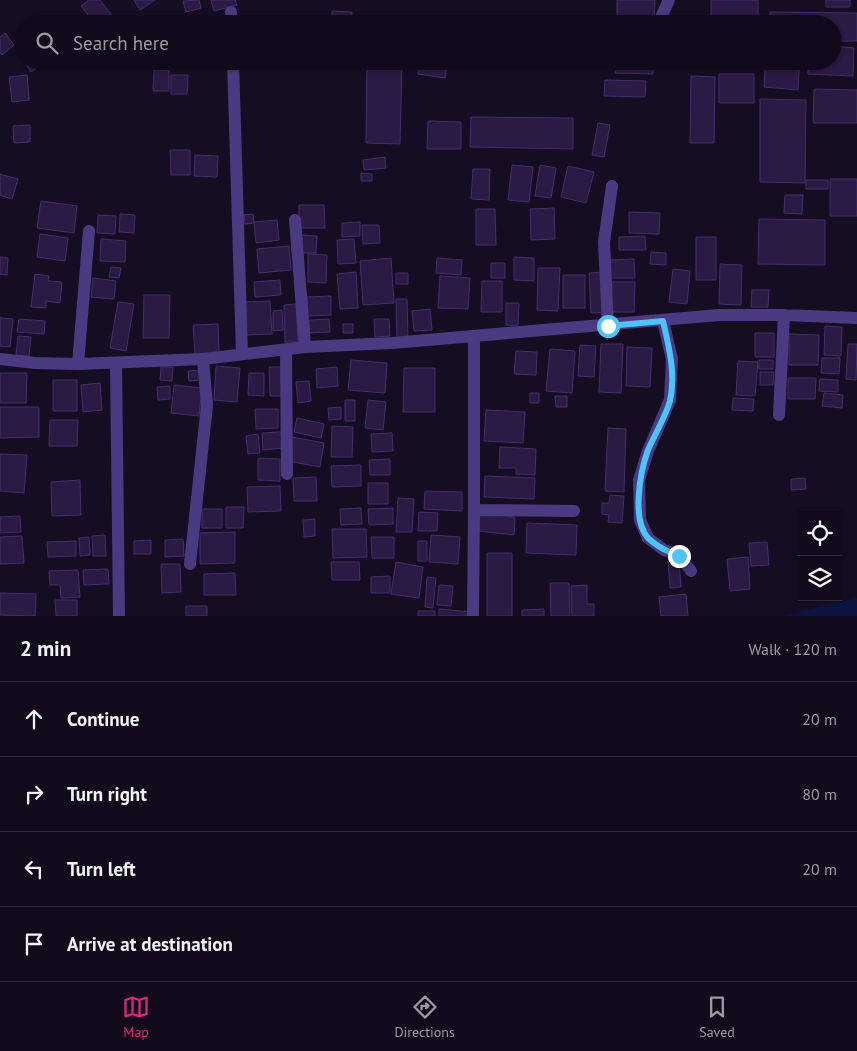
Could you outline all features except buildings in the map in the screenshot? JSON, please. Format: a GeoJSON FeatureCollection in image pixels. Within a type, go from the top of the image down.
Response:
{"type":"FeatureCollection","features":[{"type":"Feature","properties":{"kind":"street"},"geometry":{"type":"LineString","coordinates":[[662,15],[670,0]]}},
{"type":"Feature","properties":{"kind":"street"},"geometry":{"type":"LineString","coordinates":[[233,70],[242,354]]}},
{"type":"Feature","properties":{"kind":"street"},"geometry":{"type":"LineString","coordinates":[[608,326],[604,242],[612,186]]}},
{"type":"Feature","properties":{"kind":"street"},"geometry":{"type":"LineString","coordinates":[[295,220],[305,347]]}},
{"type":"Feature","properties":{"kind":"street"},"geometry":{"type":"LineString","coordinates":[[78,364],[89,231]]}},
{"type":"Feature","properties":{"kind":"street"},"geometry":{"type":"LineString","coordinates":[[0,359],[35,364],[116,363],[286,351],[305,347],[474,337],[719,316],[784,314],[857,318]]}},
{"type":"Feature","properties":{"kind":"street"},"geometry":{"type":"LineString","coordinates":[[779,416],[784,314]]}},
{"type":"Feature","properties":{"kind":"street"},"geometry":{"type":"LineString","coordinates":[[663,321],[672,359],[670,400],[648,451],[640,480],[640,520],[648,538],[664,550],[679,556],[691,571]]}},
{"type":"Feature","properties":{"kind":"street"},"geometry":{"type":"LineString","coordinates":[[473,616],[474,337]]}},
{"type":"Feature","properties":{"kind":"street"},"geometry":{"type":"LineString","coordinates":[[286,351],[287,474]]}},
{"type":"Feature","properties":{"kind":"street"},"geometry":{"type":"LineString","coordinates":[[190,564],[208,405],[203,358]]}},
{"type":"Feature","properties":{"kind":"street"},"geometry":{"type":"LineString","coordinates":[[116,363],[119,616]]}},
{"type":"Feature","properties":{"kind":"street"},"geometry":{"type":"LineString","coordinates":[[474,510],[574,511]]}},
{"type":"Feature","properties":{"kind":"shaded area"},"geometry":{"type":"Polygon","coordinates":[[[857,598],[857,616],[786,616],[786,615],[857,598]]]}},
{"type":"Feature","properties":{"kind":"route"},"geometry":{"type":"LineString","coordinates":[[608,326],[663,321],[672,359],[670,400],[660,427],[648,451],[640,480],[640,520],[648,538],[664,550],[679,556]]}}]}
